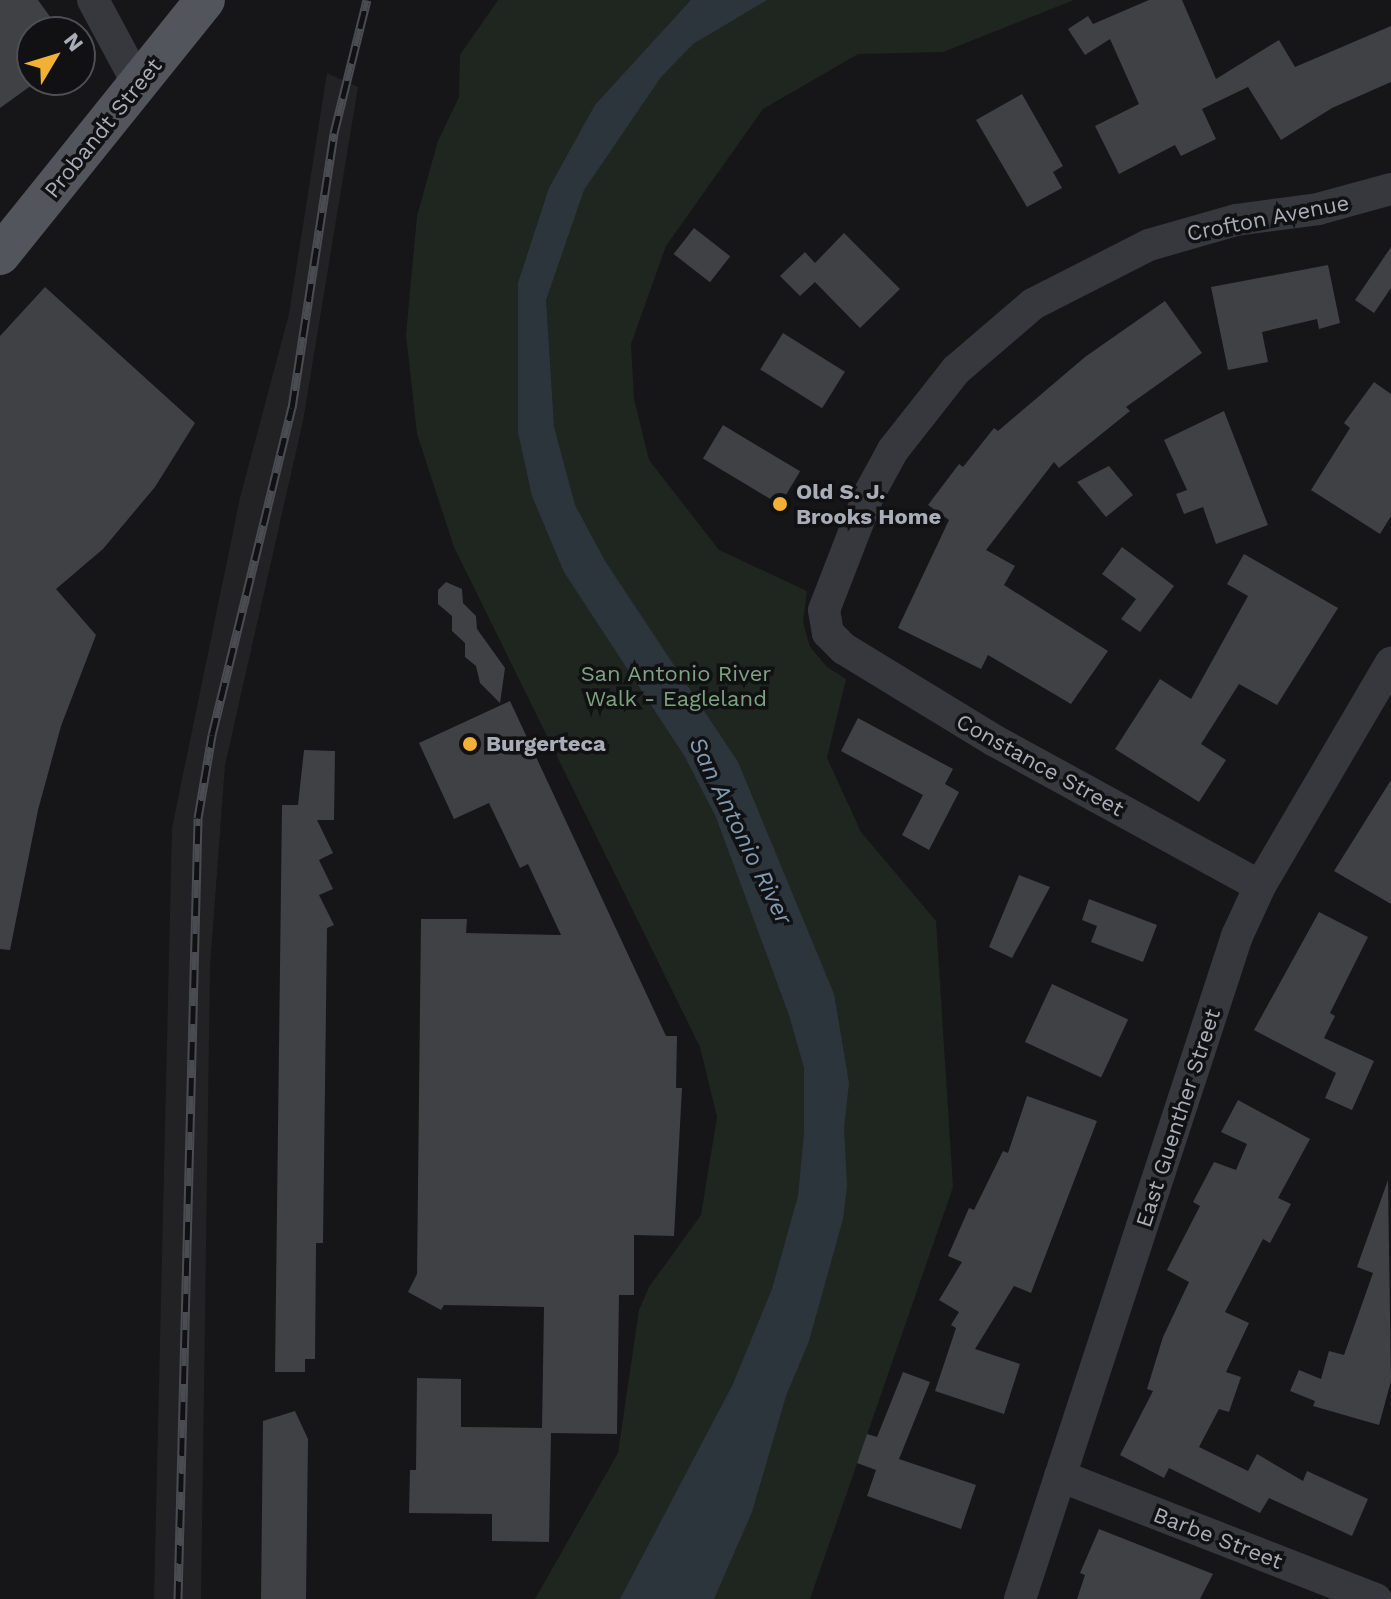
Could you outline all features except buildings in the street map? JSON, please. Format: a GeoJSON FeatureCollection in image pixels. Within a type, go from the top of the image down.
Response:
{"type":"FeatureCollection","features":[{"type":"Feature","properties":{"kind":"main road","name":"Probandt Street"},"geometry":{"type":"LineString","coordinates":[[0,255],[205,0]]}},
{"type":"Feature","properties":{"kind":"street"},"geometry":{"type":"LineString","coordinates":[[93,0],[138,84]]}},
{"type":"Feature","properties":{"kind":"street","name":"Crofton Avenue"},"geometry":{"type":"LineString","coordinates":[[828,633],[824,610],[832,583],[893,450],[931,398],[993,335],[1077,278],[1149,245],[1236,220],[1318,209],[1391,189]]}},
{"type":"Feature","properties":{"kind":"street","name":"Constance Street"},"geometry":{"type":"LineString","coordinates":[[828,633],[844,649],[995,741],[1260,886]]}},
{"type":"Feature","properties":{"kind":"street","name":"East Guenther Street"},"geometry":{"type":"LineString","coordinates":[[1020,1599],[1237,936],[1260,886],[1391,663]]}},
{"type":"Feature","properties":{"kind":"street","name":"Barbe Street"},"geometry":{"type":"LineString","coordinates":[[1060,1476],[1376,1599]]}},
{"type":"Feature","properties":{"kind":"shaded area"},"geometry":{"type":"Polygon","coordinates":[[[327,73],[358,87],[303,421],[225,765],[210,966],[201,1599],[154,1599],[172,828],[240,498],[289,314],[327,73]]]}},
{"type":"Feature","properties":{"kind":"green space","name":"San Antonio River Walk - Eagleland"},"geometry":{"type":"Polygon","coordinates":[[[498,0],[1074,0],[943,52],[858,54],[763,109],[666,246],[631,344],[634,399],[649,460],[719,550],[807,591],[803,622],[810,647],[827,667],[846,679],[827,758],[861,832],[936,921],[953,1187],[810,1599],[535,1599],[618,1453],[639,1310],[649,1287],[701,1215],[717,1117],[700,1047],[454,547],[417,434],[406,335],[417,216],[438,141],[459,97],[460,55],[498,0]]]}},
{"type":"Feature","properties":{"kind":"water","name":"San Antonio River"},"geometry":{"type":"Polygon","coordinates":[[[691,0],[767,0],[693,44],[661,77],[584,190],[546,300],[554,427],[575,505],[605,561],[738,762],[834,994],[849,1083],[844,1128],[847,1186],[843,1219],[809,1341],[786,1396],[752,1512],[714,1599],[620,1599],[733,1384],[772,1289],[798,1196],[804,1133],[804,1068],[789,1015],[716,817],[685,757],[564,572],[532,496],[518,432],[518,283],[549,188],[595,105],[691,0]]]}},
{"type":"Feature","properties":{"kind":"railway"},"geometry":{"type":"LineString","coordinates":[[178,1599],[198,818],[212,735],[292,408],[334,133],[367,0]]}},
{"type":"Feature","properties":{"kind":"place","name":"Old S. J. Brooks Home"},"geometry":{"type":"Point","coordinates":[780,504]}},
{"type":"Feature","properties":{"kind":"place","name":"Burgerteca"},"geometry":{"type":"Point","coordinates":[470,744]}}]}
